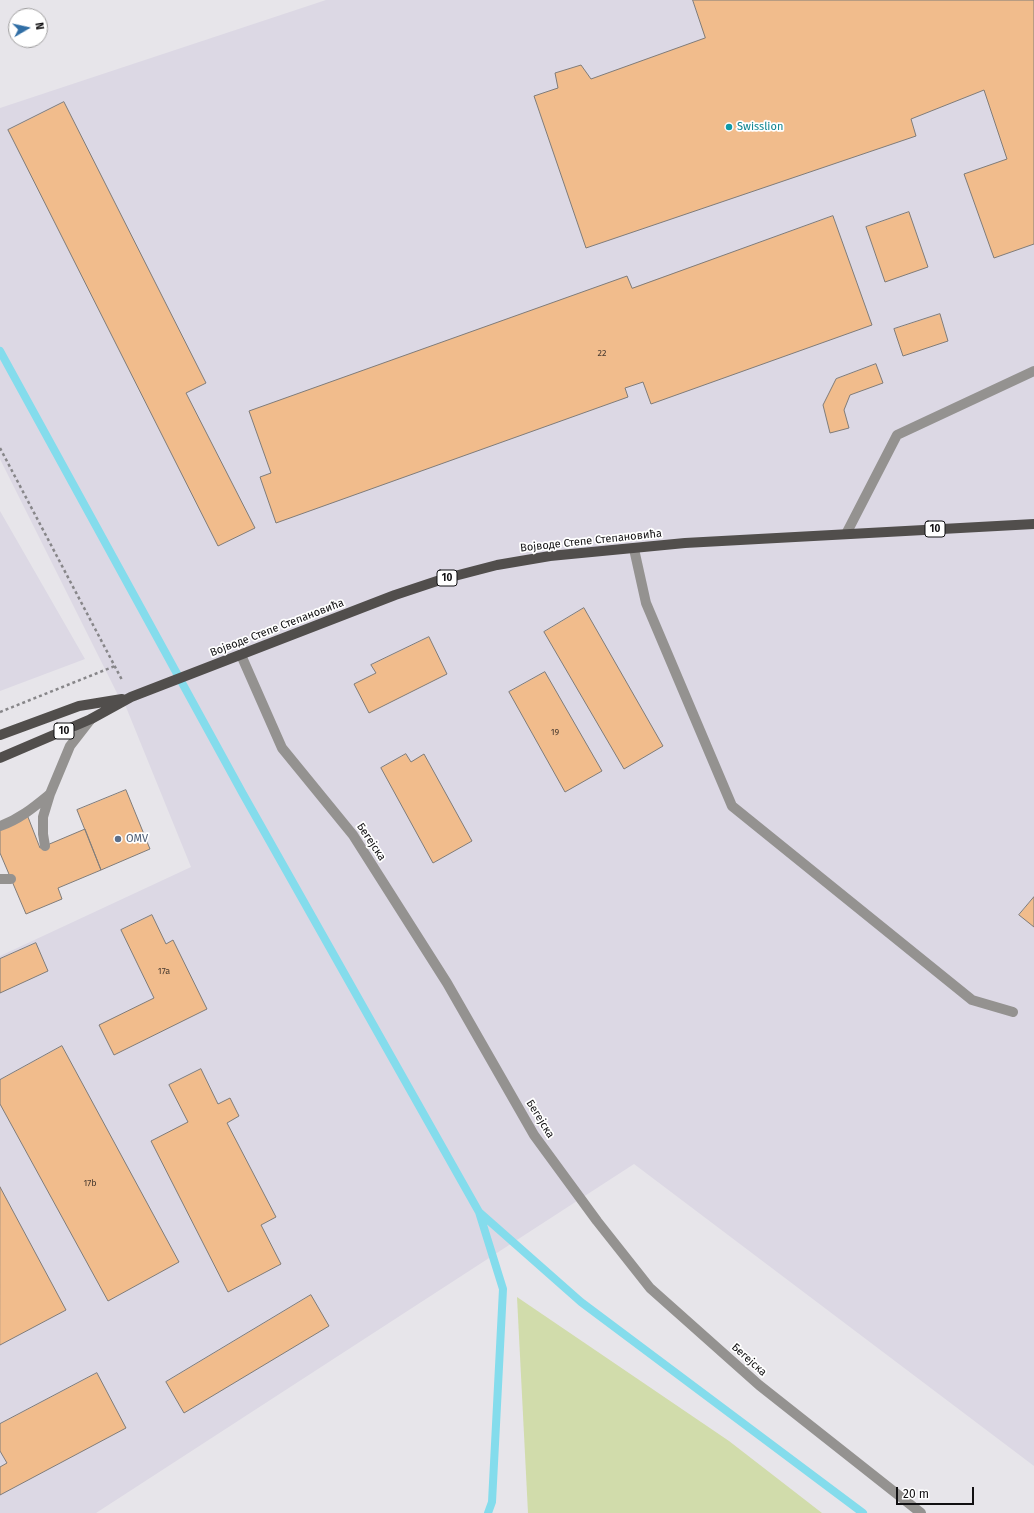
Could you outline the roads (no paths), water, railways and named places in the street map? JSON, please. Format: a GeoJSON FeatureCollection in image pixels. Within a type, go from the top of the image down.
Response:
{"type":"FeatureCollection","features":[{"type":"Feature","properties":{"kind":"main road","name":"Војводе Степе Степановића"},"geometry":{"type":"LineString","coordinates":[[0,758],[91,719],[128,698],[394,595],[442,579],[496,565],[550,556],[685,543],[1034,524]]}},
{"type":"Feature","properties":{"kind":"main road","name":"Војводе Степе Степановића"},"geometry":{"type":"LineString","coordinates":[[0,735],[79,706],[128,698]]}},
{"type":"Feature","properties":{"kind":"lane"},"geometry":{"type":"LineString","coordinates":[[846,534],[897,435],[1034,371]]}},
{"type":"Feature","properties":{"kind":"lane"},"geometry":{"type":"LineString","coordinates":[[634,549],[646,603],[732,806],[972,1000],[1013,1012]]}},
{"type":"Feature","properties":{"kind":"lane","name":"Бегејска"},"geometry":{"type":"LineString","coordinates":[[241,655],[282,748],[353,835],[447,982],[534,1135],[597,1221],[650,1288],[759,1385],[921,1513]]}},
{"type":"Feature","properties":{"kind":"lane"},"geometry":{"type":"LineString","coordinates":[[45,846],[43,817],[50,794],[70,746],[91,719]]}},
{"type":"Feature","properties":{"kind":"lane"},"geometry":{"type":"LineString","coordinates":[[0,826],[23,815],[50,794]]}},
{"type":"Feature","properties":{"kind":"lane"},"geometry":{"type":"LineString","coordinates":[[0,879],[11,879]]}},
{"type":"Feature","properties":{"kind":"waterway"},"geometry":{"type":"LineString","coordinates":[[0,351],[243,794],[479,1212],[581,1302],[863,1513]]}},
{"type":"Feature","properties":{"kind":"waterway"},"geometry":{"type":"LineString","coordinates":[[479,1212],[503,1289],[492,1502],[488,1513]]}},
{"type":"Feature","properties":{"kind":"place","name":"Swisslion"},"geometry":{"type":"Point","coordinates":[729,127]}},
{"type":"Feature","properties":{"kind":"place","name":"OMV"},"geometry":{"type":"Point","coordinates":[118,839]}}]}
